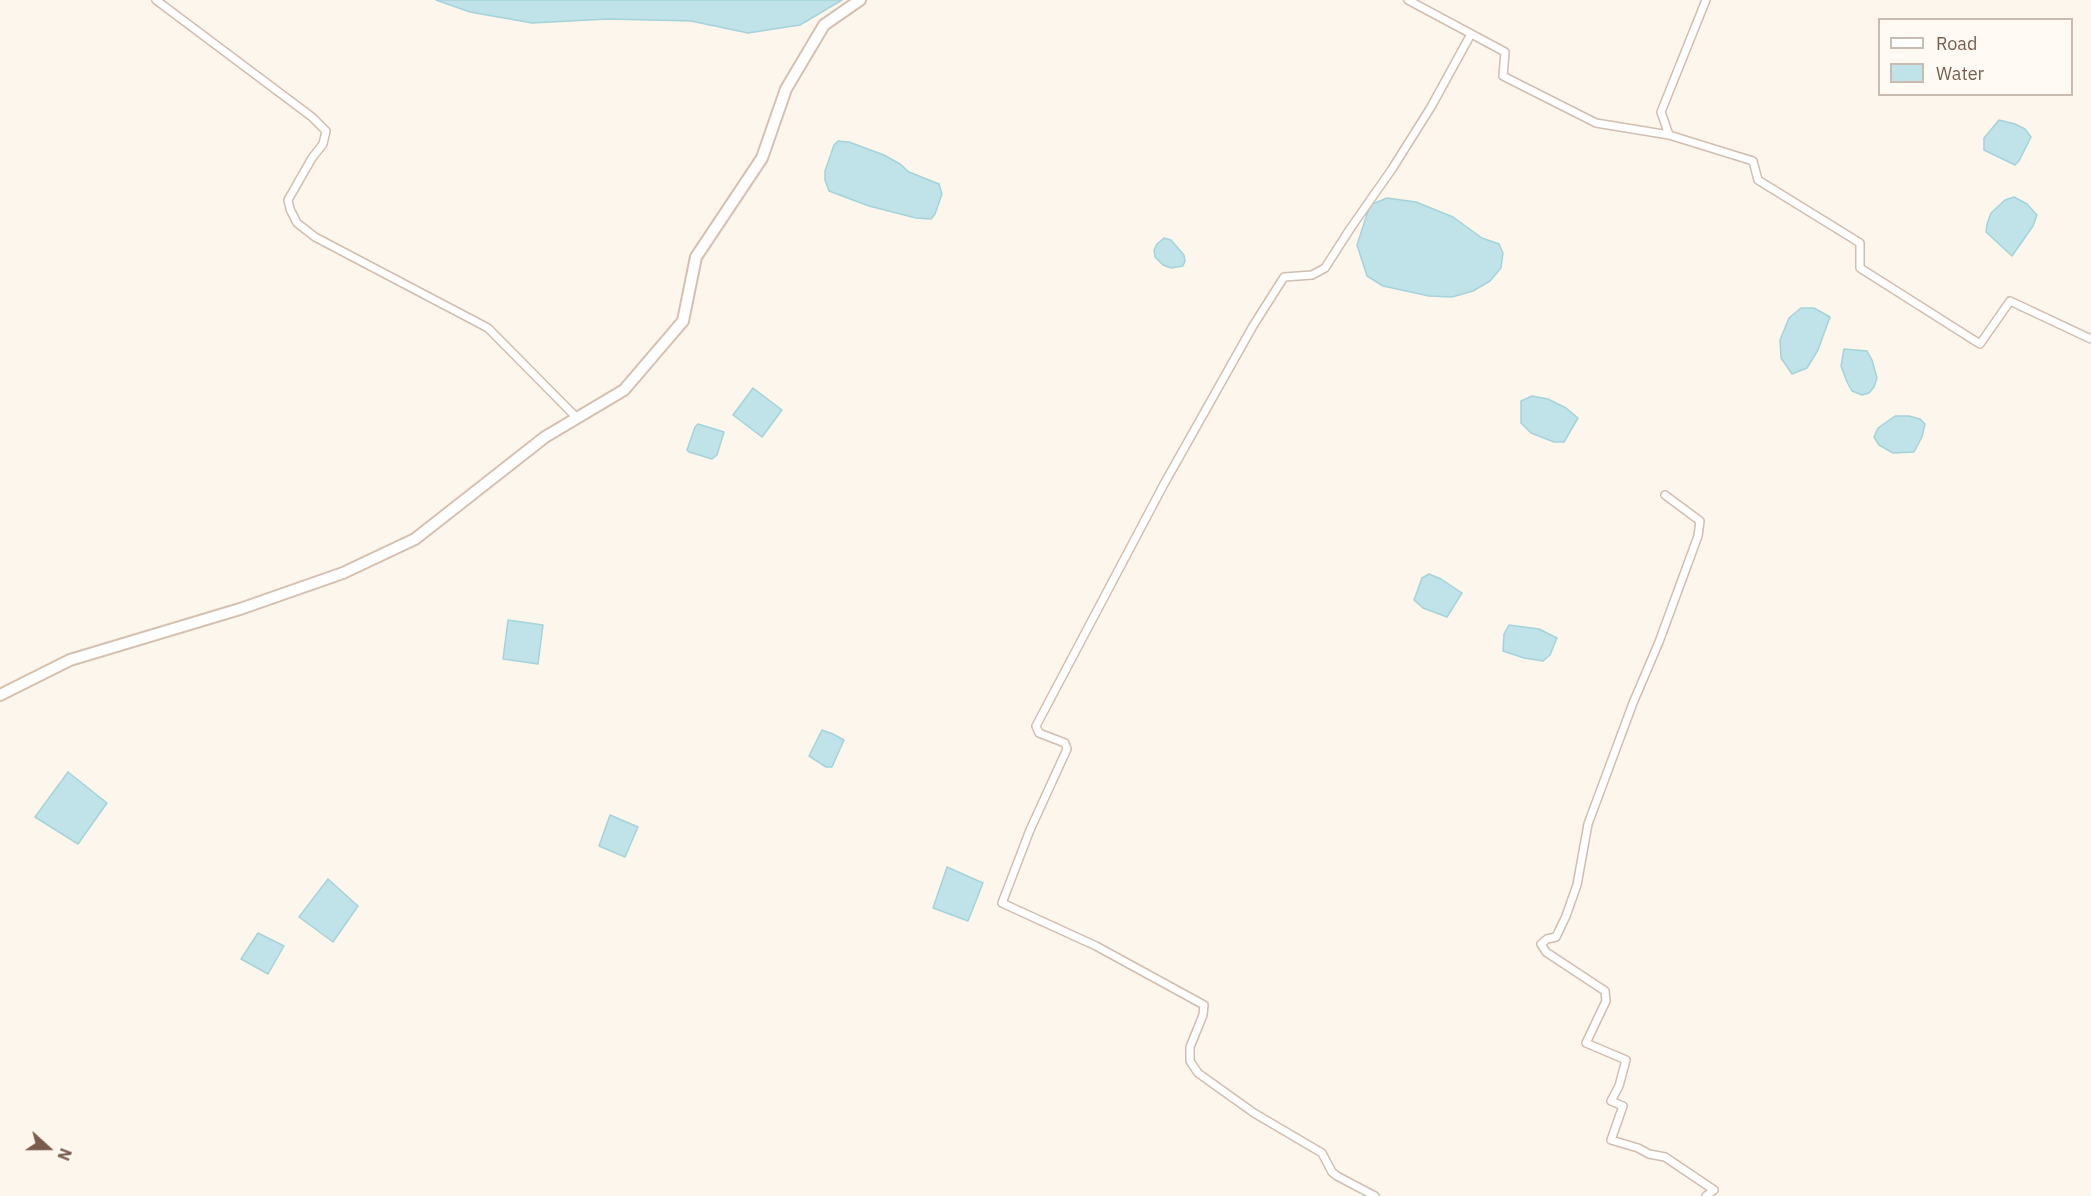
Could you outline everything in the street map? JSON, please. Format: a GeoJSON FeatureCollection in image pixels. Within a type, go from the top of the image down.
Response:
{"type":"FeatureCollection","features":[{"type":"Feature","properties":{"kind":"main road"},"geometry":{"type":"LineString","coordinates":[[0,694],[70,660],[250,606],[343,573],[415,539],[545,437],[624,390],[683,321],[696,257],[762,158],[786,89],[824,25],[860,0]]}},
{"type":"Feature","properties":{"kind":"street"},"geometry":{"type":"LineString","coordinates":[[156,0],[312,117],[326,131],[323,144],[312,158],[288,200],[297,223],[315,237],[488,328],[577,418]]}},
{"type":"Feature","properties":{"kind":"street"},"geometry":{"type":"LineString","coordinates":[[1408,0],[1504,52],[1503,76],[1596,123],[1669,135],[1753,161],[1758,180],[1860,243],[1860,268],[1980,344],[2010,301],[2091,339]]}},
{"type":"Feature","properties":{"kind":"street"},"geometry":{"type":"LineString","coordinates":[[1669,135],[1661,112],[1706,0]]}},
{"type":"Feature","properties":{"kind":"street"},"geometry":{"type":"LineString","coordinates":[[1375,1196],[1337,1176],[1332,1172],[1322,1154],[1254,1113],[1198,1073],[1190,1061],[1190,1047],[1203,1015],[1204,1005],[1096,946],[1002,903],[1030,830],[1067,749],[1065,743],[1039,733],[1036,726],[1164,484],[1253,326],[1284,277],[1312,275],[1325,268],[1431,107],[1471,34]]}},
{"type":"Feature","properties":{"kind":"street"},"geometry":{"type":"LineString","coordinates":[[1665,495],[1700,521],[1698,536],[1588,824],[1577,885],[1566,916],[1556,937],[1547,939],[1541,944],[1546,952],[1605,991],[1606,1001],[1586,1043],[1626,1060],[1619,1086],[1611,1101],[1623,1107],[1611,1140],[1638,1148],[1648,1154],[1665,1157],[1714,1190],[1706,1196]]}},
{"type":"Feature","properties":{"kind":"water"},"geometry":{"type":"Polygon","coordinates":[[[436,0],[842,0],[800,25],[748,33],[691,21],[608,19],[532,23],[470,12],[436,0]]]}},
{"type":"Feature","properties":{"kind":"water"},"geometry":{"type":"Polygon","coordinates":[[[1999,120],[2025,129],[2031,137],[2015,165],[1984,150],[1984,138],[1999,120]]]}},
{"type":"Feature","properties":{"kind":"water"},"geometry":{"type":"Polygon","coordinates":[[[838,141],[849,142],[884,155],[909,172],[939,184],[942,194],[935,214],[931,219],[916,218],[869,206],[829,191],[825,171],[834,145],[838,141]]]}},
{"type":"Feature","properties":{"kind":"water"},"geometry":{"type":"Polygon","coordinates":[[[2014,197],[2027,204],[2037,215],[2033,226],[2012,256],[1986,232],[1991,213],[2005,200],[2014,197]]]}},
{"type":"Feature","properties":{"kind":"water"},"geometry":{"type":"Polygon","coordinates":[[[1387,198],[1416,202],[1453,217],[1482,238],[1499,244],[1503,253],[1501,268],[1490,281],[1473,291],[1452,297],[1429,296],[1383,286],[1367,276],[1357,245],[1370,205],[1387,198]]]}},
{"type":"Feature","properties":{"kind":"water"},"geometry":{"type":"Polygon","coordinates":[[[1164,238],[1171,240],[1184,255],[1183,266],[1171,268],[1163,265],[1155,257],[1154,250],[1164,238]]]}},
{"type":"Feature","properties":{"kind":"water"},"geometry":{"type":"Polygon","coordinates":[[[1801,308],[1814,308],[1830,317],[1818,350],[1807,368],[1792,374],[1781,358],[1780,340],[1789,318],[1801,308]]]}},
{"type":"Feature","properties":{"kind":"water"},"geometry":{"type":"Polygon","coordinates":[[[1844,349],[1867,351],[1877,378],[1869,393],[1862,395],[1852,391],[1841,366],[1844,349]]]}},
{"type":"Feature","properties":{"kind":"water"},"geometry":{"type":"Polygon","coordinates":[[[753,388],[782,410],[762,437],[733,415],[753,388]]]}},
{"type":"Feature","properties":{"kind":"water"},"geometry":{"type":"Polygon","coordinates":[[[1532,396],[1548,399],[1566,408],[1578,418],[1564,442],[1554,442],[1531,433],[1521,423],[1521,401],[1532,396]]]}},
{"type":"Feature","properties":{"kind":"water"},"geometry":{"type":"Polygon","coordinates":[[[1895,416],[1909,416],[1920,419],[1925,424],[1922,437],[1914,452],[1893,453],[1879,445],[1874,437],[1878,428],[1895,416]]]}},
{"type":"Feature","properties":{"kind":"water"},"geometry":{"type":"Polygon","coordinates":[[[698,424],[724,432],[717,455],[712,459],[687,450],[698,424]]]}},
{"type":"Feature","properties":{"kind":"water"},"geometry":{"type":"Polygon","coordinates":[[[1429,574],[1462,593],[1447,617],[1423,608],[1414,600],[1422,578],[1429,574]]]}},
{"type":"Feature","properties":{"kind":"water"},"geometry":{"type":"Polygon","coordinates":[[[508,620],[543,625],[538,664],[503,659],[508,620]]]}},
{"type":"Feature","properties":{"kind":"water"},"geometry":{"type":"Polygon","coordinates":[[[1509,625],[1539,629],[1557,638],[1550,655],[1543,661],[1503,651],[1504,634],[1509,625]]]}},
{"type":"Feature","properties":{"kind":"water"},"geometry":{"type":"Polygon","coordinates":[[[822,730],[844,740],[832,767],[826,767],[809,756],[822,730]]]}},
{"type":"Feature","properties":{"kind":"water"},"geometry":{"type":"Polygon","coordinates":[[[68,772],[107,803],[78,844],[35,817],[68,772]]]}},
{"type":"Feature","properties":{"kind":"water"},"geometry":{"type":"Polygon","coordinates":[[[610,815],[638,827],[625,857],[599,846],[610,815]]]}},
{"type":"Feature","properties":{"kind":"water"},"geometry":{"type":"Polygon","coordinates":[[[947,867],[983,883],[968,921],[933,908],[947,867]]]}},
{"type":"Feature","properties":{"kind":"water"},"geometry":{"type":"Polygon","coordinates":[[[328,879],[358,906],[333,942],[299,917],[328,879]]]}},
{"type":"Feature","properties":{"kind":"water"},"geometry":{"type":"Polygon","coordinates":[[[258,933],[284,946],[268,974],[241,959],[258,933]]]}}]}
